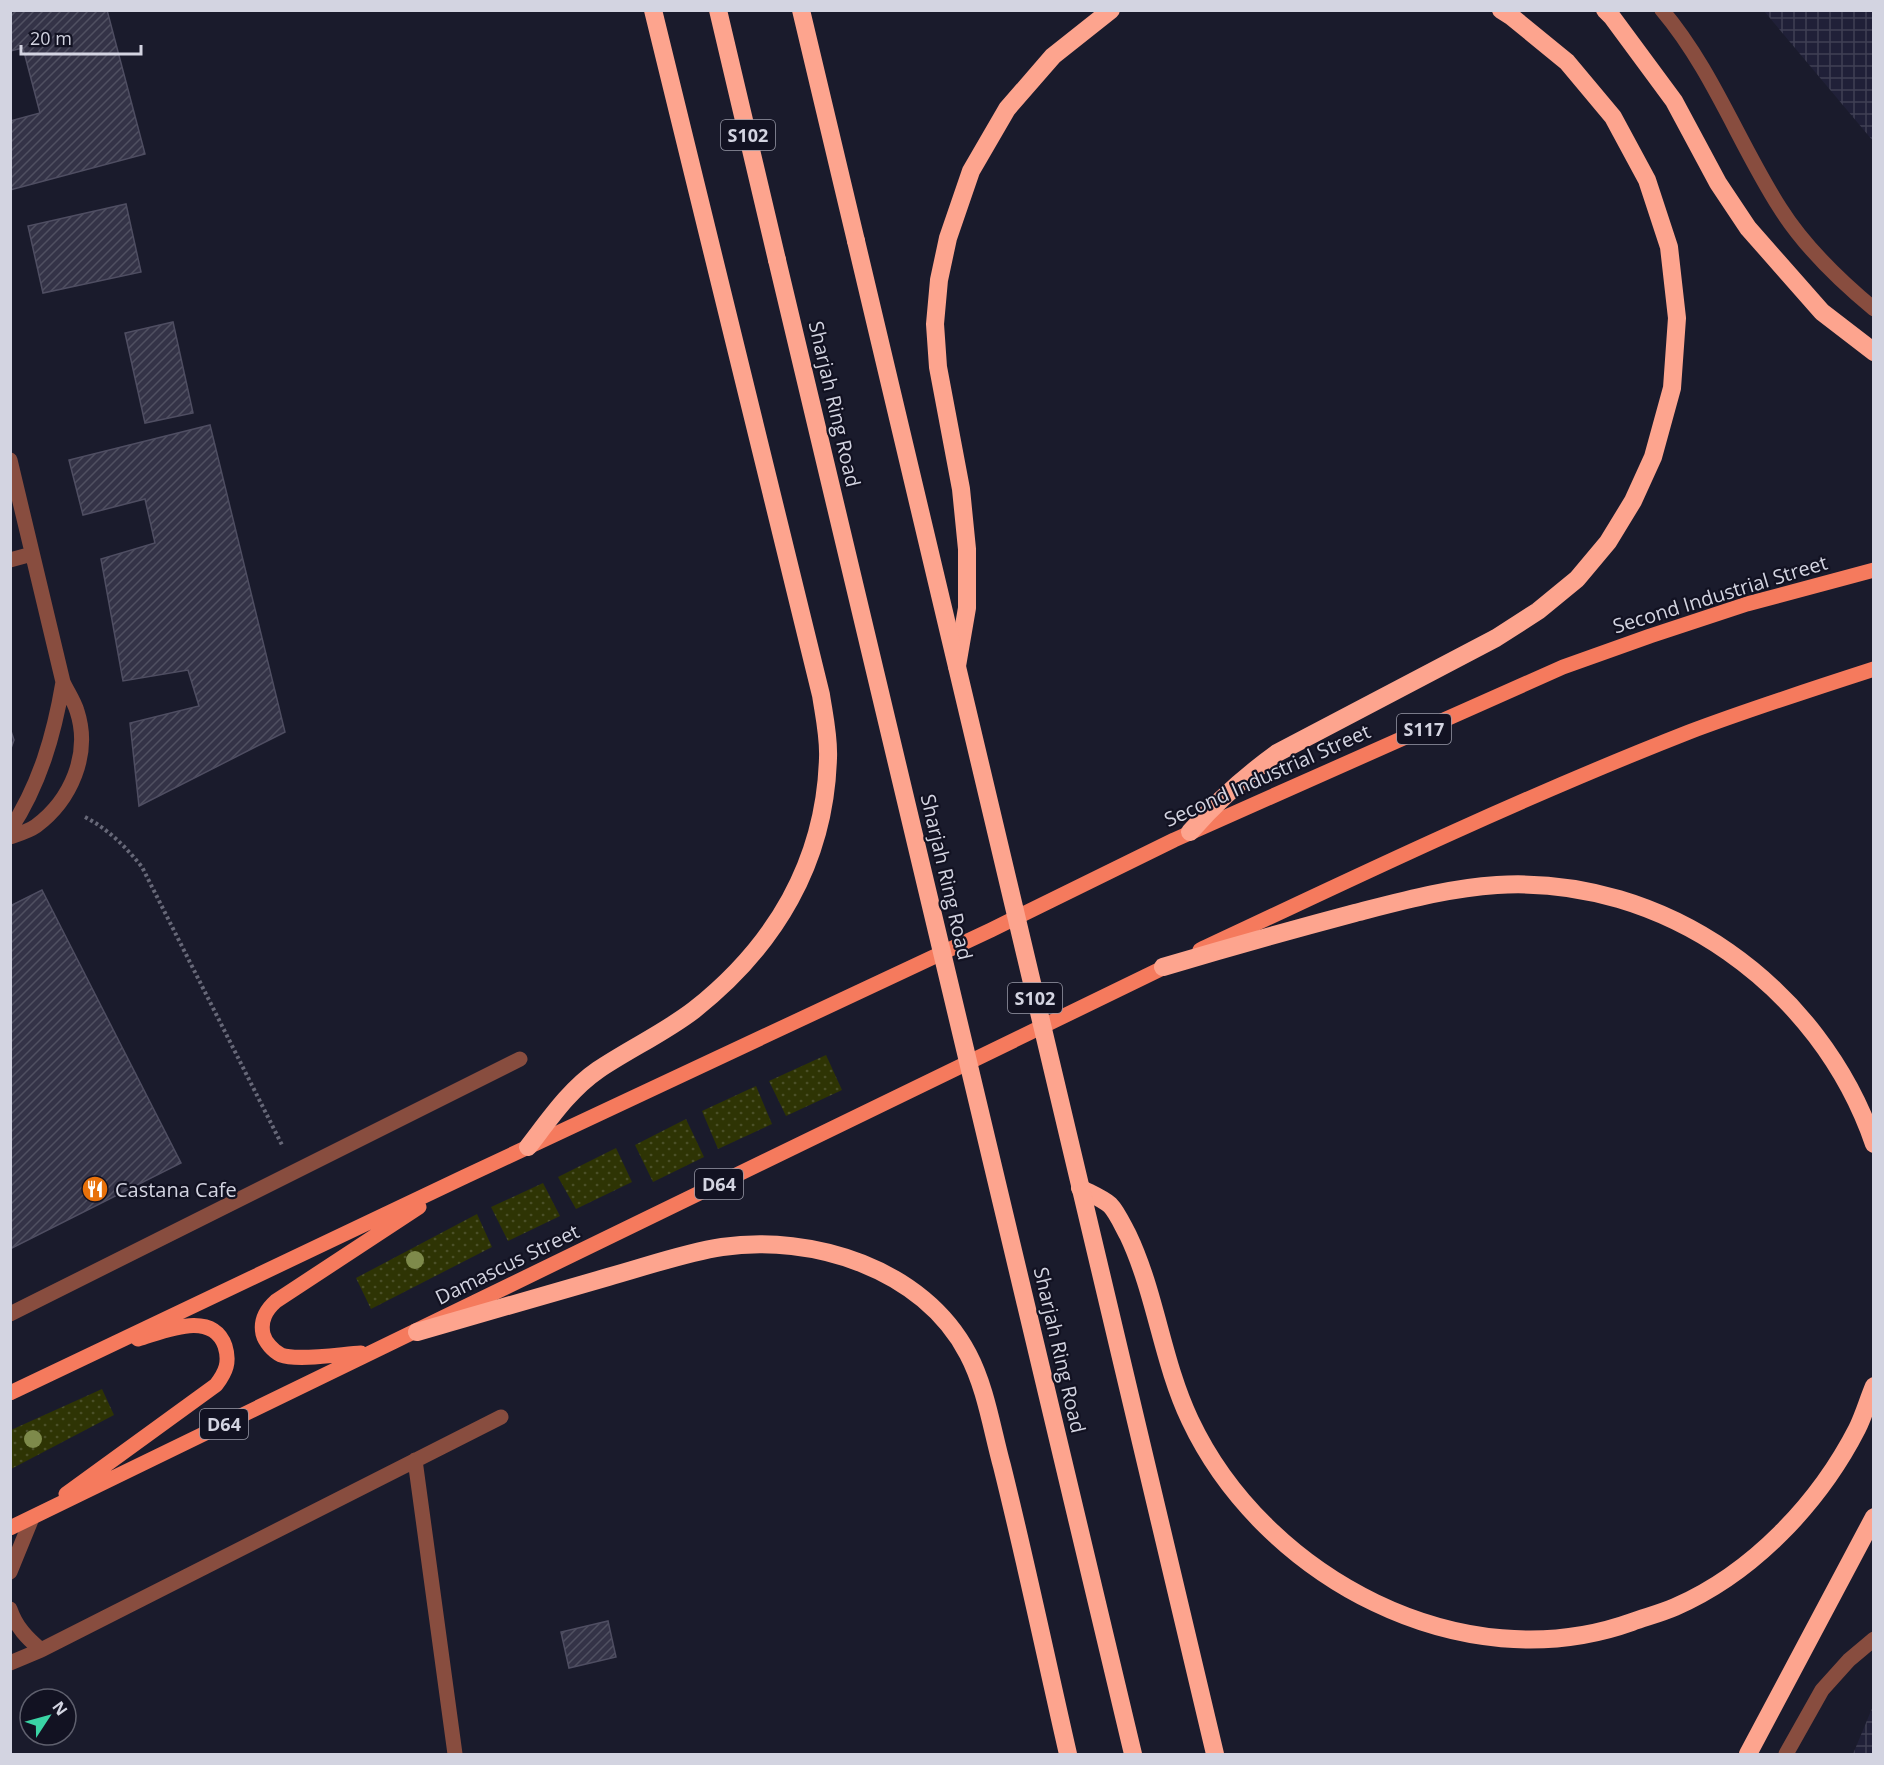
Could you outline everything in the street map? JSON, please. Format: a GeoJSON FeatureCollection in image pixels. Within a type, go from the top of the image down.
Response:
{"type":"FeatureCollection","features":[{"type":"Feature","properties":{"kind":"highway"},"geometry":{"type":"LineString","coordinates":[[528,1147],[563,1101],[581,1084],[597,1071],[693,1011],[736,974],[773,930],[803,876],[822,818],[828,756],[821,695],[653,10]]}},
{"type":"Feature","properties":{"kind":"highway","name":"Sharjah Ring Road"},"geometry":{"type":"LineString","coordinates":[[718,10],[1133,1755]]}},
{"type":"Feature","properties":{"kind":"highway","name":"S102"},"geometry":{"type":"LineString","coordinates":[[801,10],[1215,1755]]}},
{"type":"Feature","properties":{"kind":"highway"},"geometry":{"type":"LineString","coordinates":[[957,668],[967,608],[967,549],[961,489],[938,367],[935,324],[939,280],[948,238],[971,171],[1006,109],[1053,56],[1111,10]]}},
{"type":"Feature","properties":{"kind":"highway"},"geometry":{"type":"LineString","coordinates":[[1190,832],[1216,802],[1277,753],[1496,639],[1538,611],[1577,579],[1608,542],[1633,501],[1653,457],[1672,388],[1677,318],[1669,247],[1647,180],[1613,117],[1567,62],[1512,17],[1500,10]]}},
{"type":"Feature","properties":{"kind":"highway"},"geometry":{"type":"LineString","coordinates":[[1605,10],[1674,101],[1718,183],[1748,228],[1822,312],[1874,352]]}},
{"type":"Feature","properties":{"kind":"highway"},"geometry":{"type":"LineString","coordinates":[[1163,967],[1298,928],[1433,894],[1498,885],[1563,887],[1626,901],[1686,926],[1723,948],[1742,960],[1791,1004],[1831,1054],[1863,1112],[1874,1144]]}},
{"type":"Feature","properties":{"kind":"highway"},"geometry":{"type":"LineString","coordinates":[[1080,1188],[1110,1205],[1124,1227],[1144,1273],[1171,1374],[1190,1420],[1214,1463],[1238,1495],[1279,1539],[1327,1575],[1361,1596],[1406,1616],[1454,1630],[1503,1638],[1552,1639],[1616,1628],[1677,1606],[1734,1574],[1783,1533],[1825,1483],[1858,1427],[1874,1386]]}},
{"type":"Feature","properties":{"kind":"highway"},"geometry":{"type":"LineString","coordinates":[[417,1332],[721,1247],[765,1244],[796,1246],[840,1255],[880,1271],[921,1297],[945,1321],[968,1354],[983,1393],[1012,1506],[1068,1755]]}},
{"type":"Feature","properties":{"kind":"highway"},"geometry":{"type":"LineString","coordinates":[[1748,1755],[1874,1517]]}},
{"type":"Feature","properties":{"kind":"main road","name":"Second Industrial Street"},"geometry":{"type":"LineString","coordinates":[[528,1147],[991,930],[1190,832],[1563,667],[1747,604],[1874,570]]}},
{"type":"Feature","properties":{"kind":"main road"},"geometry":{"type":"LineString","coordinates":[[1163,967],[1396,858],[1603,768],[1689,732],[1874,669]]}},
{"type":"Feature","properties":{"kind":"main road","name":"Damascus Street"},"geometry":{"type":"LineString","coordinates":[[10,1528],[417,1332],[1163,967]]}},
{"type":"Feature","properties":{"kind":"main road"},"geometry":{"type":"LineString","coordinates":[[10,1393],[528,1147]]}},
{"type":"Feature","properties":{"kind":"main road"},"geometry":{"type":"LineString","coordinates":[[370,1353],[294,1357],[280,1354],[266,1341],[262,1322],[267,1310],[276,1301],[464,1177]]}},
{"type":"Feature","properties":{"kind":"main road"},"geometry":{"type":"LineString","coordinates":[[32,1518],[216,1385],[225,1373],[228,1358],[224,1343],[215,1331],[200,1325],[185,1326],[92,1353]]}},
{"type":"Feature","properties":{"kind":"street"},"geometry":{"type":"LineString","coordinates":[[1662,10],[1707,76],[1780,209],[1851,290],[1874,309]]}},
{"type":"Feature","properties":{"kind":"street"},"geometry":{"type":"LineString","coordinates":[[10,460],[63,682],[78,711],[82,744],[76,777],[60,806],[34,828],[10,837]]}},
{"type":"Feature","properties":{"kind":"street"},"geometry":{"type":"LineString","coordinates":[[10,560],[33,554]]}},
{"type":"Feature","properties":{"kind":"street"},"geometry":{"type":"LineString","coordinates":[[10,830],[32,791],[49,749],[63,682]]}},
{"type":"Feature","properties":{"kind":"street"},"geometry":{"type":"LineString","coordinates":[[10,1314],[520,1059]]}},
{"type":"Feature","properties":{"kind":"street"},"geometry":{"type":"LineString","coordinates":[[10,1663],[41,1650],[501,1417]]}},
{"type":"Feature","properties":{"kind":"street"},"geometry":{"type":"LineString","coordinates":[[415,1460],[455,1755]]}},
{"type":"Feature","properties":{"kind":"street"},"geometry":{"type":"LineString","coordinates":[[10,1572],[32,1518]]}},
{"type":"Feature","properties":{"kind":"street"},"geometry":{"type":"LineString","coordinates":[[10,1609],[25,1636],[41,1650]]}},
{"type":"Feature","properties":{"kind":"street"},"geometry":{"type":"LineString","coordinates":[[1786,1755],[1822,1690],[1849,1660],[1874,1639]]}},
{"type":"Feature","properties":{"kind":"path"},"geometry":{"type":"LineString","coordinates":[[60,806],[93,821],[128,849],[142,867],[296,1171]]}},
{"type":"Feature","properties":{"kind":"shaded area"},"geometry":{"type":"Polygon","coordinates":[[[1764,11],[1873,11],[1873,141],[1764,11]]]}},
{"type":"Feature","properties":{"kind":"shaded area"},"geometry":{"type":"Polygon","coordinates":[[[1873,1706],[1873,1754],[1853,1754],[1873,1706]]]}},
{"type":"Feature","properties":{"kind":"green space"},"geometry":{"type":"Polygon","coordinates":[[[826,1055],[842,1090],[786,1116],[769,1081],[826,1055]]]}},
{"type":"Feature","properties":{"kind":"green space"},"geometry":{"type":"Polygon","coordinates":[[[756,1086],[772,1124],[718,1149],[702,1111],[756,1086]]]}},
{"type":"Feature","properties":{"kind":"green space"},"geometry":{"type":"Polygon","coordinates":[[[686,1119],[704,1157],[653,1182],[635,1145],[686,1119]]]}},
{"type":"Feature","properties":{"kind":"green space"},"geometry":{"type":"Polygon","coordinates":[[[616,1148],[632,1182],[576,1209],[558,1177],[616,1148]]]}},
{"type":"Feature","properties":{"kind":"green space"},"geometry":{"type":"Polygon","coordinates":[[[543,1183],[560,1216],[508,1241],[491,1207],[543,1183]]]}},
{"type":"Feature","properties":{"kind":"green space"},"geometry":{"type":"Polygon","coordinates":[[[477,1214],[492,1247],[371,1309],[356,1278],[477,1214]]]}},
{"type":"Feature","properties":{"kind":"green space"},"geometry":{"type":"Polygon","coordinates":[[[102,1389],[114,1415],[11,1469],[11,1430],[102,1389]]]}},
{"type":"Feature","properties":{"kind":"building"},"geometry":{"type":"Polygon","coordinates":[[[10,10],[107,10],[145,154],[10,190],[10,121],[40,113],[23,48],[10,51],[10,10]]]}},
{"type":"Feature","properties":{"kind":"building"},"geometry":{"type":"Polygon","coordinates":[[[126,204],[141,272],[43,293],[28,226],[126,204]]]}},
{"type":"Feature","properties":{"kind":"building"},"geometry":{"type":"Polygon","coordinates":[[[173,322],[193,413],[145,423],[125,333],[173,322]]]}},
{"type":"Feature","properties":{"kind":"building"},"geometry":{"type":"Polygon","coordinates":[[[210,425],[285,732],[139,806],[130,723],[199,706],[188,670],[123,681],[101,559],[155,543],[145,499],[83,515],[69,460],[210,425]]]}},
{"type":"Feature","properties":{"kind":"building"},"geometry":{"type":"Polygon","coordinates":[[[10,728],[14,740],[10,751],[10,728]]]}},
{"type":"Feature","properties":{"kind":"building"},"geometry":{"type":"Polygon","coordinates":[[[42,890],[181,1163],[10,1249],[10,906],[42,890]]]}},
{"type":"Feature","properties":{"kind":"building"},"geometry":{"type":"Polygon","coordinates":[[[608,1621],[616,1657],[569,1668],[561,1632],[608,1621]]]}},
{"type":"Feature","properties":{"kind":"place","name":"Castana Cafe"},"geometry":{"type":"Point","coordinates":[95,1189]}}]}
